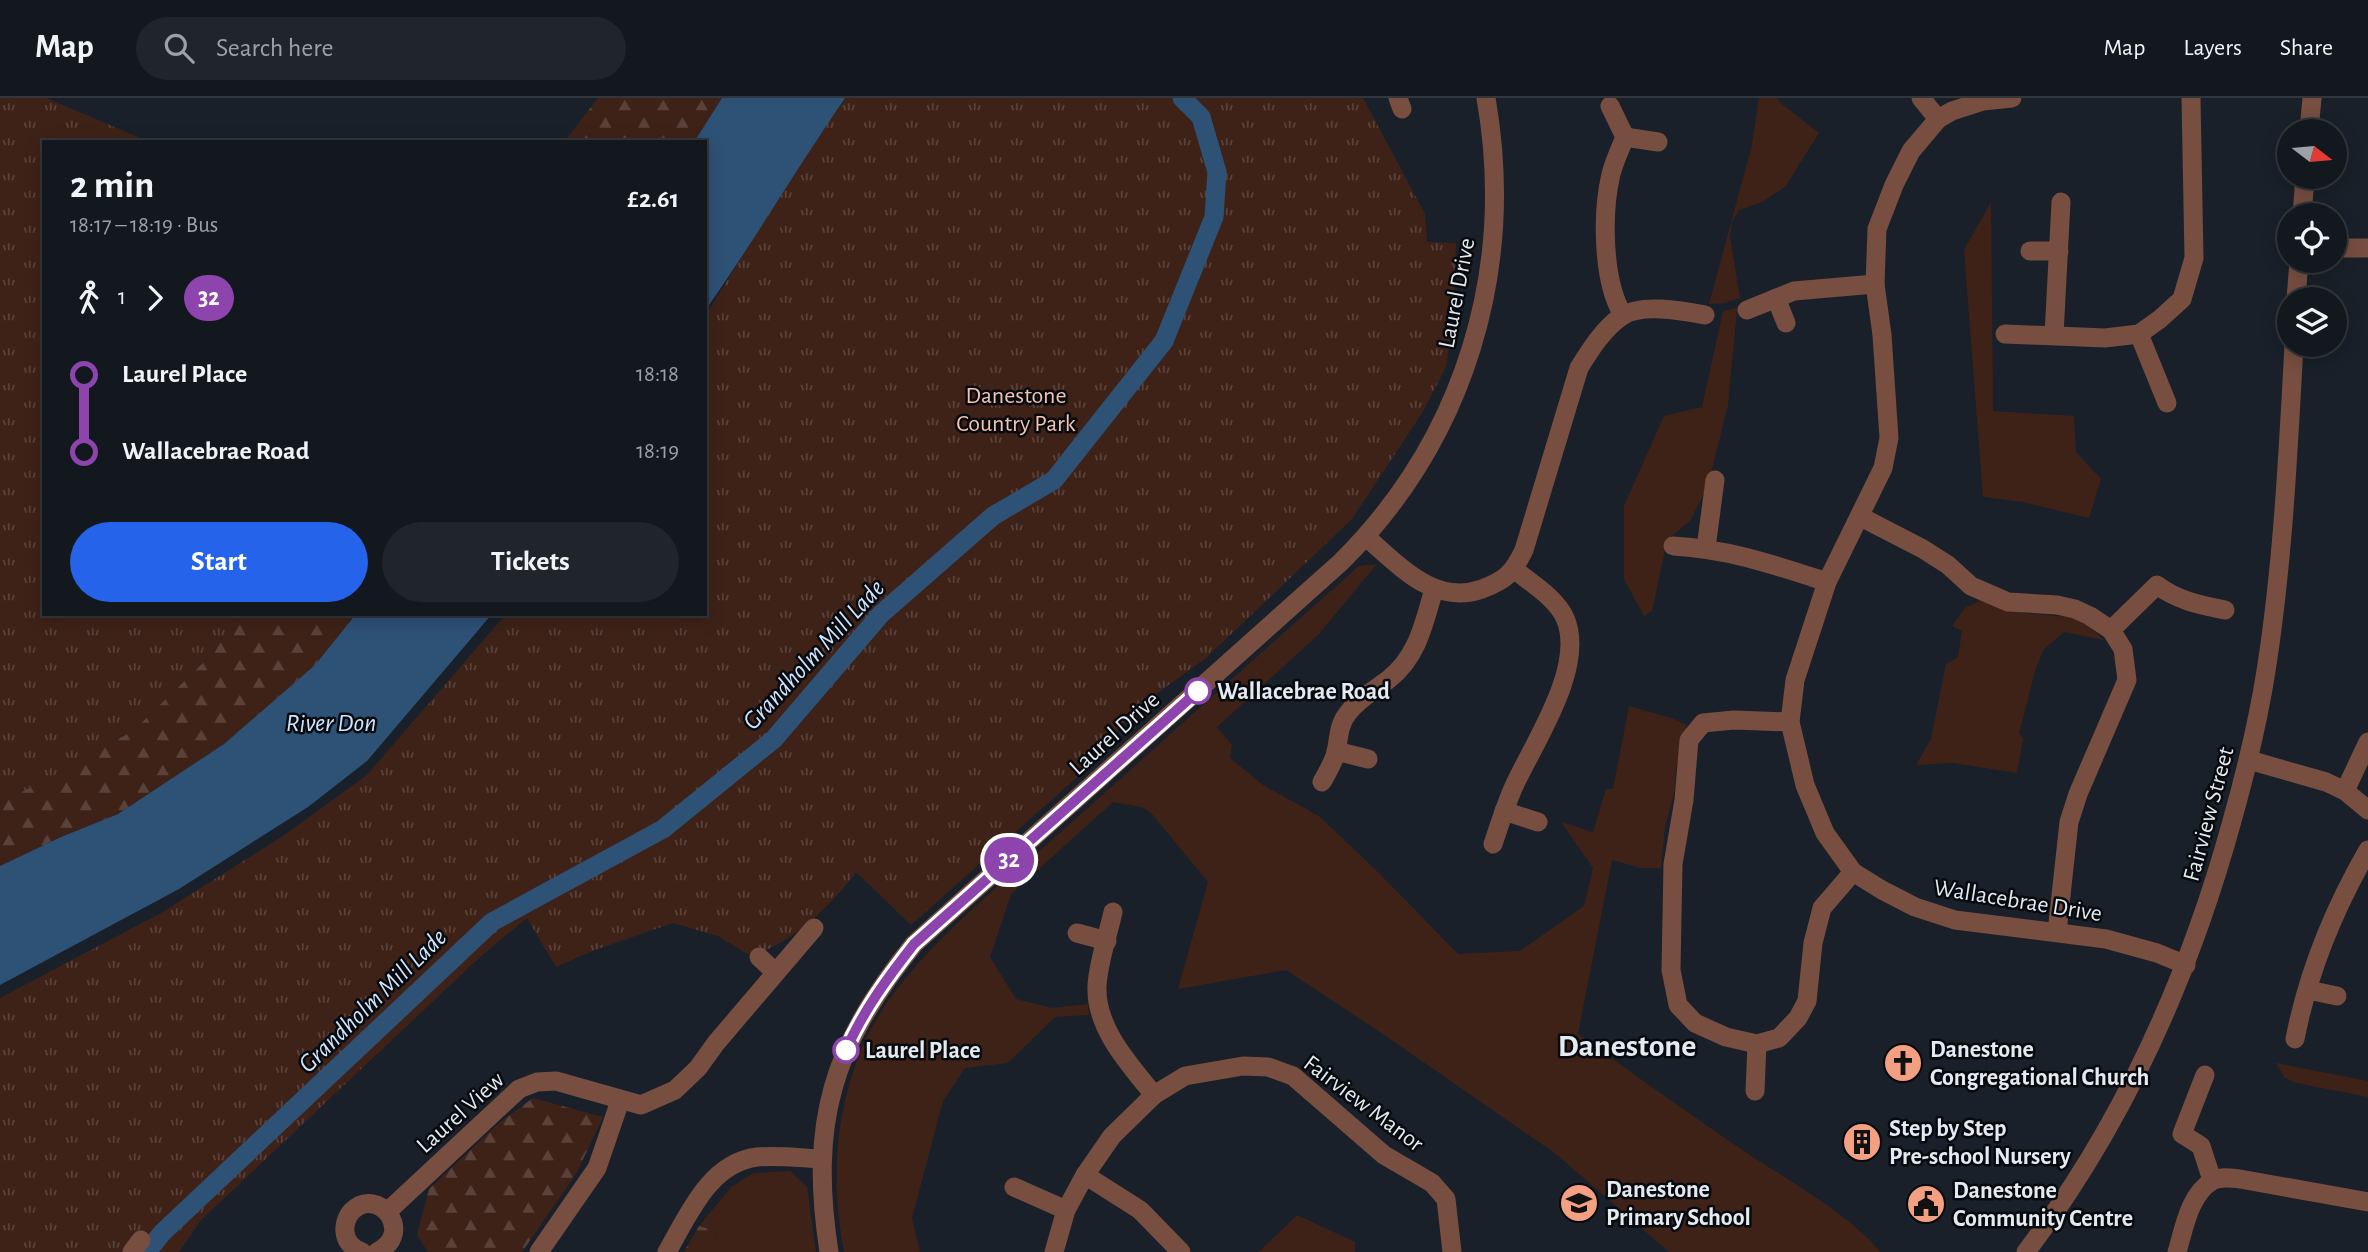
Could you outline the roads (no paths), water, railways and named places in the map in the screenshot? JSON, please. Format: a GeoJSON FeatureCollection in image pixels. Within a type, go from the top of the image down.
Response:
{"type":"FeatureCollection","features":[{"type":"Feature","properties":{"kind":"street","name":"Laurel Drive"},"geometry":{"type":"LineString","coordinates":[[829,1252],[823,1214],[822,1159],[826,1111],[853,1033],[884,981],[914,944],[1055,820],[1366,537],[1424,457],[1464,376],[1480,318],[1492,258],[1496,170],[1486,98]]}},
{"type":"Feature","properties":{"kind":"street"},"geometry":{"type":"LineString","coordinates":[[1921,98],[1938,118],[1983,101],[2012,98]]}},
{"type":"Feature","properties":{"kind":"street"},"geometry":{"type":"LineString","coordinates":[[2005,334],[2105,338],[2138,334],[2182,299],[2194,258],[2191,98]]}},
{"type":"Feature","properties":{"kind":"street"},"geometry":{"type":"LineString","coordinates":[[2310,119],[2312,98]]}},
{"type":"Feature","properties":{"kind":"street"},"geometry":{"type":"LineString","coordinates":[[1610,106],[1625,137],[1611,175],[1605,238],[1609,271],[1617,305],[1623,315]]}},
{"type":"Feature","properties":{"kind":"street","name":"Wallacebrae Drive"},"geometry":{"type":"LineString","coordinates":[[1938,118],[1910,151],[1877,229],[1875,284],[1882,335],[1889,438],[1883,468],[1827,582],[1795,680],[1790,722],[1805,785],[1825,834],[1853,872],[1915,907],[1955,920],[2106,939],[2157,953],[2186,965]]}},
{"type":"Feature","properties":{"kind":"street"},"geometry":{"type":"LineString","coordinates":[[1625,137],[1658,142]]}},
{"type":"Feature","properties":{"kind":"street"},"geometry":{"type":"LineString","coordinates":[[2054,335],[2061,202]]}},
{"type":"Feature","properties":{"kind":"street"},"geometry":{"type":"LineString","coordinates":[[2347,248],[2368,248]]}},
{"type":"Feature","properties":{"kind":"street"},"geometry":{"type":"LineString","coordinates":[[2030,251],[2059,251]]}},
{"type":"Feature","properties":{"kind":"street"},"geometry":{"type":"LineString","coordinates":[[1748,310],[1794,292],[1875,284]]}},
{"type":"Feature","properties":{"kind":"street"},"geometry":{"type":"LineString","coordinates":[[1776,298],[1786,323]]}},
{"type":"Feature","properties":{"kind":"street"},"geometry":{"type":"LineString","coordinates":[[1366,537],[1415,578],[1434,589],[1452,594],[1472,592],[1495,584],[1515,570],[1524,550],[1579,368],[1592,346],[1623,315],[1670,308],[1705,316]]}},
{"type":"Feature","properties":{"kind":"street"},"geometry":{"type":"LineString","coordinates":[[2138,334],[2167,403]]}},
{"type":"Feature","properties":{"kind":"street","name":"Fairview Street"},"geometry":{"type":"LineString","coordinates":[[2026,1252],[2074,1185],[2127,1094],[2153,1043],[2213,892],[2249,760],[2266,673],[2277,584],[2293,357]]}},
{"type":"Feature","properties":{"kind":"street"},"geometry":{"type":"LineString","coordinates":[[1706,548],[1715,480]]}},
{"type":"Feature","properties":{"kind":"street"},"geometry":{"type":"LineString","coordinates":[[1861,517],[1948,565],[1971,586],[2008,602],[2057,605],[2075,609],[2111,630],[2123,649],[2127,680],[2078,794],[2069,822],[2057,932]]}},
{"type":"Feature","properties":{"kind":"street"},"geometry":{"type":"LineString","coordinates":[[1674,546],[1739,554],[1827,582]]}},
{"type":"Feature","properties":{"kind":"street"},"geometry":{"type":"LineString","coordinates":[[1493,844],[1515,785],[1554,707],[1570,649],[1565,618],[1549,598],[1515,570]]}},
{"type":"Feature","properties":{"kind":"street"},"geometry":{"type":"LineString","coordinates":[[2111,630],[2157,585],[2186,601],[2225,611]]}},
{"type":"Feature","properties":{"kind":"street"},"geometry":{"type":"LineString","coordinates":[[1322,782],[1336,751],[1339,729],[1346,715],[1356,703],[1392,677],[1408,661],[1420,638],[1434,589]]}},
{"type":"Feature","properties":{"kind":"street"},"geometry":{"type":"LineString","coordinates":[[1790,722],[1734,720],[1703,723],[1689,740],[1684,800],[1673,864],[1671,970],[1678,1005],[1695,1023],[1726,1037],[1757,1044],[1779,1038],[1798,1018],[1807,1001],[1813,943],[1822,908],[1853,872]]}},
{"type":"Feature","properties":{"kind":"street"},"geometry":{"type":"LineString","coordinates":[[2345,791],[2368,742]]}},
{"type":"Feature","properties":{"kind":"street"},"geometry":{"type":"LineString","coordinates":[[1336,751],[1368,759]]}},
{"type":"Feature","properties":{"kind":"street"},"geometry":{"type":"LineString","coordinates":[[2249,760],[2326,782],[2345,791],[2368,810]]}},
{"type":"Feature","properties":{"kind":"street"},"geometry":{"type":"LineString","coordinates":[[1504,811],[1538,822]]}},
{"type":"Feature","properties":{"kind":"street"},"geometry":{"type":"LineString","coordinates":[[2295,1039],[2320,947],[2346,888],[2368,850]]}},
{"type":"Feature","properties":{"kind":"street"},"geometry":{"type":"LineString","coordinates":[[1113,912],[1097,988],[1104,1023],[1119,1052],[1154,1095]]}},
{"type":"Feature","properties":{"kind":"street","name":"Laurel View"},"geometry":{"type":"LineString","coordinates":[[387,1212],[519,1089],[537,1082],[556,1081],[641,1105],[675,1090],[698,1068],[814,928]]}},
{"type":"Feature","properties":{"kind":"street"},"geometry":{"type":"LineString","coordinates":[[1077,933],[1107,941]]}},
{"type":"Feature","properties":{"kind":"street"},"geometry":{"type":"LineString","coordinates":[[759,957],[775,972]]}},
{"type":"Feature","properties":{"kind":"street"},"geometry":{"type":"LineString","coordinates":[[2308,990],[2337,996]]}},
{"type":"Feature","properties":{"kind":"street"},"geometry":{"type":"LineString","coordinates":[[1755,1091],[1757,1044]]}},
{"type":"Feature","properties":{"kind":"street","name":"Fairview Manor"},"geometry":{"type":"LineString","coordinates":[[1054,1252],[1066,1210],[1085,1175],[1112,1136],[1154,1095],[1185,1076],[1244,1066],[1268,1067],[1293,1076],[1384,1155],[1432,1183],[1446,1199],[1452,1252]]}},
{"type":"Feature","properties":{"kind":"street"},"geometry":{"type":"LineString","coordinates":[[2205,1075],[2182,1134],[2201,1146],[2212,1181]]}},
{"type":"Feature","properties":{"kind":"street"},"geometry":{"type":"LineString","coordinates":[[539,1252],[597,1167],[620,1101]]}},
{"type":"Feature","properties":{"kind":"street"},"geometry":{"type":"LineString","coordinates":[[667,1252],[701,1193],[738,1162],[756,1157],[822,1159]]}},
{"type":"Feature","properties":{"kind":"street"},"geometry":{"type":"LineString","coordinates":[[1085,1175],[1140,1210],[1181,1252]]}},
{"type":"Feature","properties":{"kind":"street"},"geometry":{"type":"LineString","coordinates":[[2177,1252],[2190,1209],[2212,1181],[2225,1177],[2368,1202]]}},
{"type":"Feature","properties":{"kind":"street"},"geometry":{"type":"LineString","coordinates":[[1014,1187],[1066,1210]]}},
{"type":"Feature","properties":{"kind":"street"},"geometry":{"type":"LineString","coordinates":[[362,1252],[347,1240],[345,1224],[352,1211],[366,1204],[381,1207],[394,1224],[392,1238],[377,1252]]}},
{"type":"Feature","properties":{"kind":"water"},"geometry":{"type":"Polygon","coordinates":[[[722,98],[845,98],[707,308],[707,140],[695,140],[722,98]]]}},
{"type":"Feature","properties":{"kind":"water","name":"River Don"},"geometry":{"type":"Polygon","coordinates":[[[354,616],[490,616],[367,761],[308,807],[179,889],[0,985],[0,866],[118,814],[224,744],[315,665],[354,616]]]}},
{"type":"Feature","properties":{"kind":"waterway","name":"Grandholm Mill Lade"},"geometry":{"type":"LineString","coordinates":[[147,1252],[162,1233],[492,922],[663,829],[774,739],[881,614],[993,516],[1054,480],[1164,341],[1214,217],[1217,172],[1201,117],[1182,98]]}},
{"type":"Feature","properties":{"kind":"place","name":"Wallacebrae Road"},"geometry":{"type":"Point","coordinates":[1198,691]}},
{"type":"Feature","properties":{"kind":"place","name":"Laurel Place"},"geometry":{"type":"Point","coordinates":[846,1050]}},
{"type":"Feature","properties":{"kind":"place","name":"Danestone Congregational Church"},"geometry":{"type":"Point","coordinates":[1903,1063]}},
{"type":"Feature","properties":{"kind":"place","name":"Step by Step Pre-school Nursery"},"geometry":{"type":"Point","coordinates":[1862,1142]}},
{"type":"Feature","properties":{"kind":"place","name":"Danestone Primary School"},"geometry":{"type":"Point","coordinates":[1579,1203]}},
{"type":"Feature","properties":{"kind":"place","name":"Danestone Community Centre"},"geometry":{"type":"Point","coordinates":[1926,1204]}},
{"type":"Feature","properties":{"kind":"district","name":"Danestone"},"geometry":{"type":"Point","coordinates":[1627,1045]}},
{"type":"Feature","properties":{"kind":"park label","name":"Danestone Country Park"},"geometry":{"type":"Point","coordinates":[1016,409]}}]}
